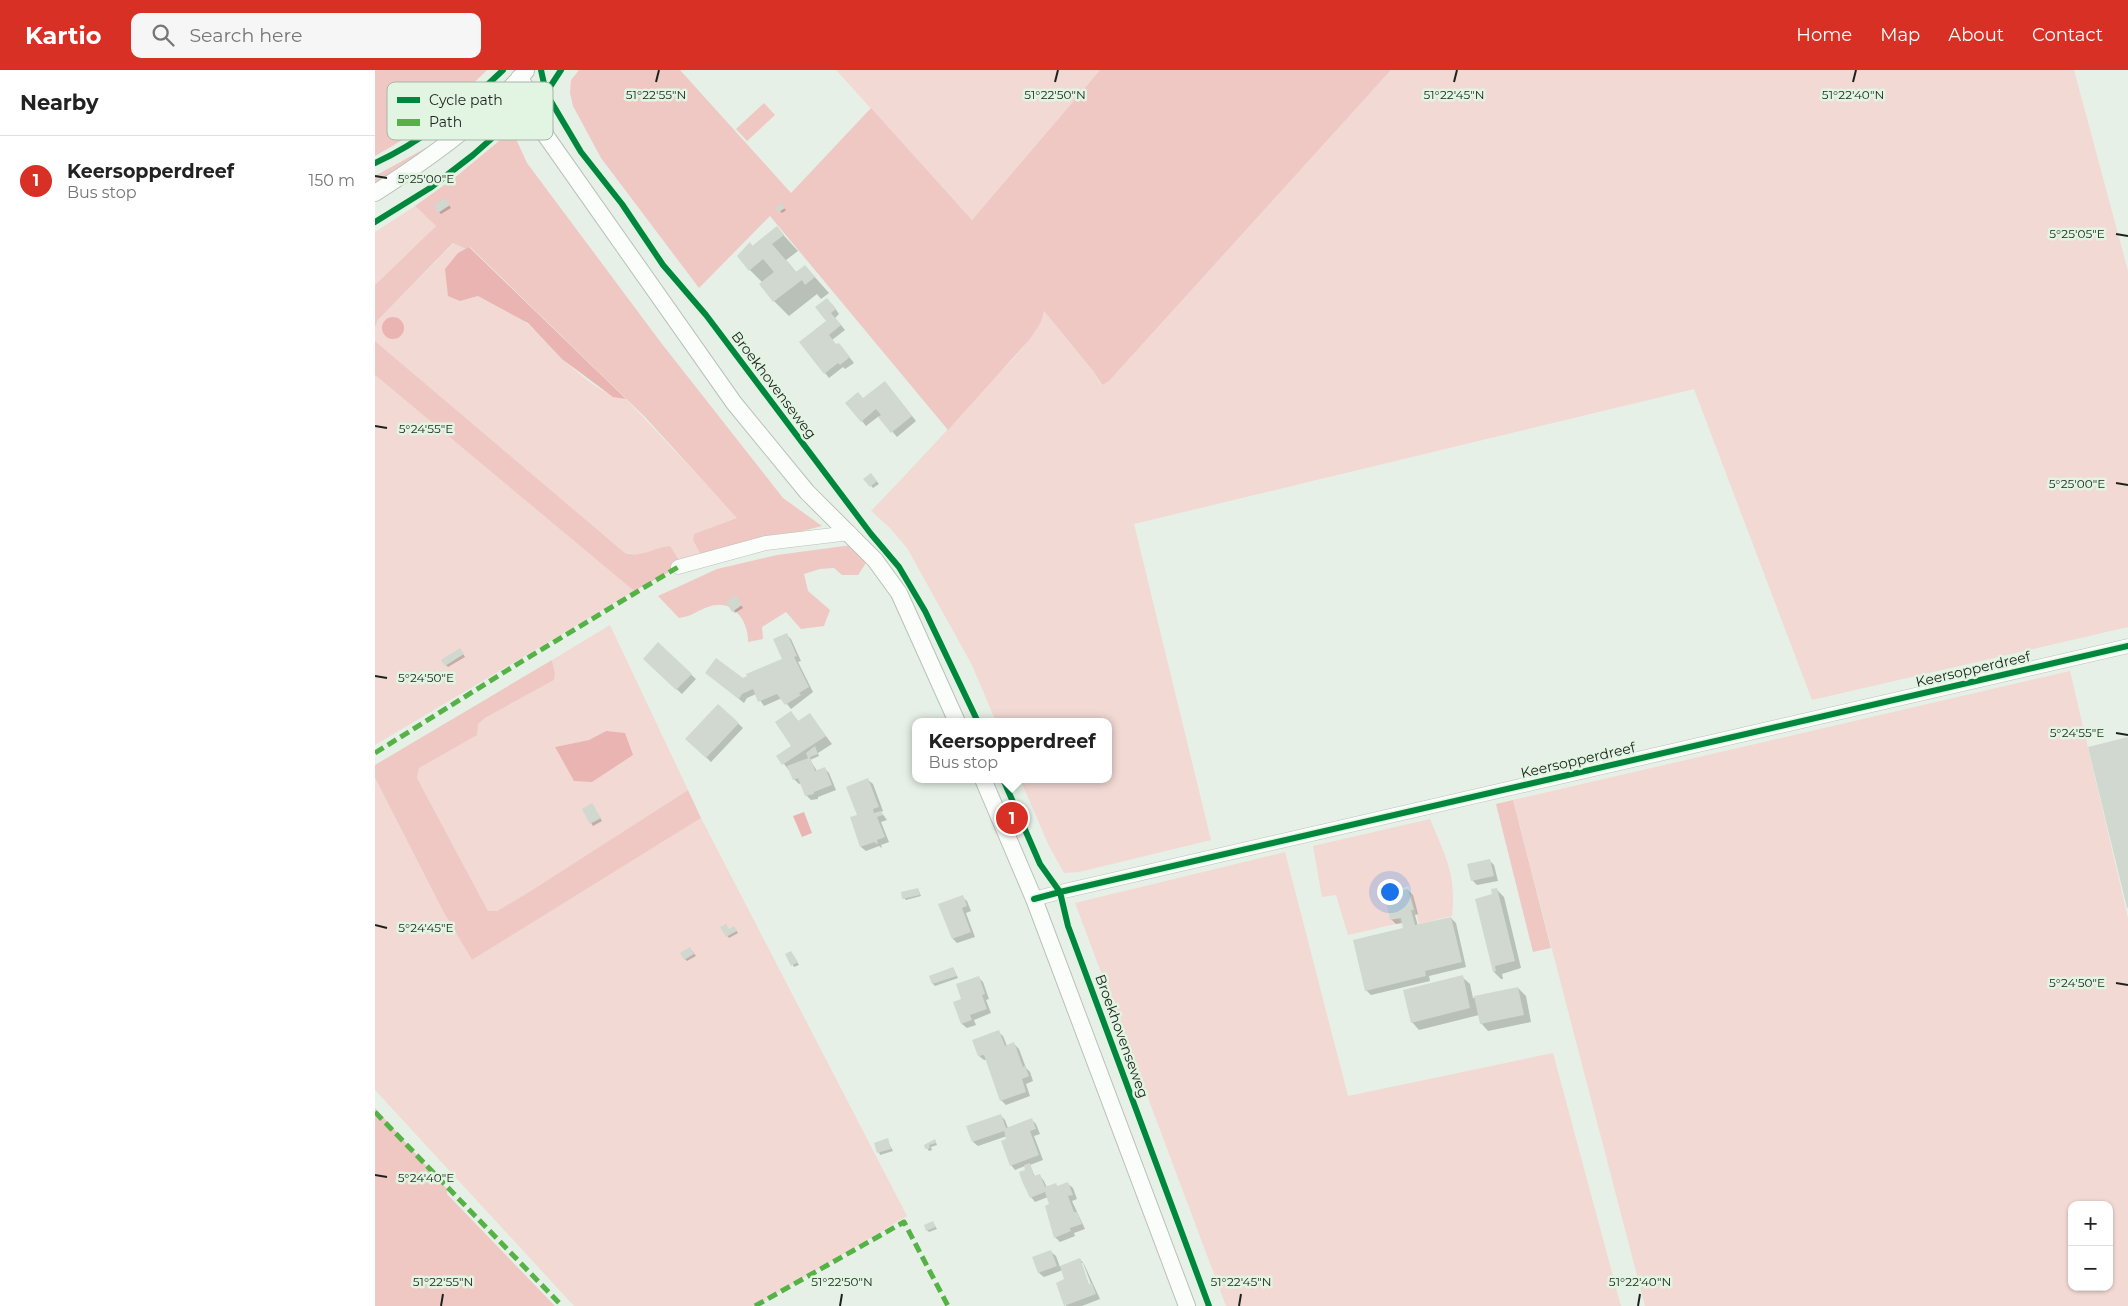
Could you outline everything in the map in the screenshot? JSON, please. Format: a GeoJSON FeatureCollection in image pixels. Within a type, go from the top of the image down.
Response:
{"type":"FeatureCollection","features":[{"type":"Feature","properties":{"kind":"street"},"geometry":{"type":"LineString","coordinates":[[375,193],[422,163],[452,140]]}},
{"type":"Feature","properties":{"kind":"street"},"geometry":{"type":"LineString","coordinates":[[549,140],[734,403],[807,492],[875,560],[899,593],[955,718]]}},
{"type":"Feature","properties":{"kind":"street"},"geometry":{"type":"LineString","coordinates":[[679,567],[766,543],[850,533]]}},
{"type":"Feature","properties":{"kind":"street","name":"Keersopperdreef"},"geometry":{"type":"LineString","coordinates":[[1034,900],[1060,892],[2128,646]]}},
{"type":"Feature","properties":{"kind":"street"},"geometry":{"type":"LineString","coordinates":[[985,783],[1034,900],[1187,1306]]}},
{"type":"Feature","properties":{"kind":"shaded area"},"geometry":{"type":"Polygon","coordinates":[[[375,70],[487,70],[474,82],[387,82],[387,140],[402,140],[375,156],[375,70]]]}},
{"type":"Feature","properties":{"kind":"shaded area"},"geometry":{"type":"Polygon","coordinates":[[[579,70],[680,70],[791,193],[871,108],[972,220],[1100,70],[1391,70],[1109,381],[1102,385],[1094,372],[1044,311],[1041,322],[1030,339],[948,430],[770,216],[699,288],[601,158],[573,106],[570,93],[571,80],[579,70]]]}},
{"type":"Feature","properties":{"kind":"shaded area"},"geometry":{"type":"Polygon","coordinates":[[[836,70],[1100,70],[972,220],[836,70]]]}},
{"type":"Feature","properties":{"kind":"shaded area"},"geometry":{"type":"Polygon","coordinates":[[[1391,70],[2074,70],[2128,271],[2128,627],[1812,700],[1694,389],[1134,524],[1211,840],[1079,872],[1064,873],[1049,846],[1022,783],[1112,783],[1112,718],[994,718],[972,665],[907,548],[889,527],[871,511],[1021,350],[1040,322],[1044,311],[1094,372],[1101,385],[1109,381],[1391,70]]]}},
{"type":"Feature","properties":{"kind":"shaded area"},"geometry":{"type":"Polygon","coordinates":[[[764,103],[775,115],[747,141],[736,129],[764,103]]]}},
{"type":"Feature","properties":{"kind":"shaded area"},"geometry":{"type":"Polygon","coordinates":[[[500,140],[517,140],[527,163],[662,344],[783,498],[822,526],[702,557],[693,540],[694,534],[737,518],[645,417],[470,247],[466,249],[453,243],[378,320],[375,327],[375,285],[436,226],[415,206],[458,175],[500,140]]]}},
{"type":"Feature","properties":{"kind":"shaded area"},"geometry":{"type":"Polygon","coordinates":[[[431,145],[375,183],[375,176],[431,145]]]}},
{"type":"Feature","properties":{"kind":"shaded area"},"geometry":{"type":"Polygon","coordinates":[[[415,206],[436,226],[375,285],[375,232],[415,206]]]}},
{"type":"Feature","properties":{"kind":"shaded area"},"geometry":{"type":"Polygon","coordinates":[[[454,243],[466,249],[458,253],[460,301],[478,296],[511,312],[529,325],[587,380],[613,396],[626,399],[738,518],[695,534],[693,540],[702,557],[682,565],[625,553],[375,341],[375,327],[378,320],[454,243]]]}},
{"type":"Feature","properties":{"kind":"shaded area"},"geometry":{"type":"Polygon","coordinates":[[[469,247],[626,399],[613,397],[562,359],[528,323],[478,296],[460,301],[448,296],[445,269],[458,253],[469,247]]]}},
{"type":"Feature","properties":{"kind":"shaded area"},"geometry":{"type":"Polygon","coordinates":[[[393,317],[401,320],[404,328],[401,336],[393,339],[385,336],[382,328],[385,320],[393,317]]]}},
{"type":"Feature","properties":{"kind":"shaded area"},"geometry":{"type":"Polygon","coordinates":[[[375,341],[625,553],[642,554],[670,546],[682,565],[634,591],[375,375],[375,341]]]}},
{"type":"Feature","properties":{"kind":"shaded area"},"geometry":{"type":"Polygon","coordinates":[[[375,375],[634,591],[375,745],[375,375]]]}},
{"type":"Feature","properties":{"kind":"shaded area"},"geometry":{"type":"Polygon","coordinates":[[[852,545],[868,560],[858,575],[842,575],[834,568],[820,569],[804,574],[808,591],[830,610],[824,626],[801,629],[786,612],[762,627],[763,639],[748,642],[746,626],[731,608],[725,605],[717,605],[679,618],[658,596],[717,569],[777,555],[852,545]]]}},
{"type":"Feature","properties":{"kind":"shaded area"},"geometry":{"type":"Polygon","coordinates":[[[610,625],[688,790],[529,892],[497,911],[488,911],[417,778],[419,768],[485,718],[554,680],[555,674],[552,660],[610,625]],[[606,731],[589,740],[555,747],[574,781],[606,731]]]}},
{"type":"Feature","properties":{"kind":"shaded area"},"geometry":{"type":"Polygon","coordinates":[[[552,660],[555,674],[554,680],[485,718],[478,724],[477,735],[419,768],[417,778],[488,911],[497,911],[529,892],[688,790],[701,818],[472,960],[444,913],[375,778],[375,765],[552,660]]]}},
{"type":"Feature","properties":{"kind":"shaded area"},"geometry":{"type":"Polygon","coordinates":[[[2070,671],[2128,918],[2128,1306],[1645,1306],[1513,800],[2070,671]]]}},
{"type":"Feature","properties":{"kind":"shaded area"},"geometry":{"type":"Polygon","coordinates":[[[606,731],[625,733],[633,755],[592,782],[574,781],[555,747],[589,740],[606,731]]]}},
{"type":"Feature","properties":{"kind":"shaded area"},"geometry":{"type":"Polygon","coordinates":[[[375,778],[444,913],[472,960],[701,818],[907,1216],[756,1306],[574,1306],[375,1090],[375,778]]]}},
{"type":"Feature","properties":{"kind":"shaded area"},"geometry":{"type":"Polygon","coordinates":[[[1513,800],[1551,948],[1533,952],[1496,804],[1513,800]]]}},
{"type":"Feature","properties":{"kind":"shaded area"},"geometry":{"type":"Polygon","coordinates":[[[804,812],[812,833],[802,837],[793,816],[804,812]]]}},
{"type":"Feature","properties":{"kind":"shaded area"},"geometry":{"type":"Polygon","coordinates":[[[1430,819],[1449,866],[1453,889],[1452,916],[1419,924],[1409,886],[1392,891],[1400,923],[1348,935],[1336,895],[1322,897],[1313,846],[1430,819]]]}},
{"type":"Feature","properties":{"kind":"shaded area"},"geometry":{"type":"Polygon","coordinates":[[[1285,852],[1348,1096],[1553,1053],[1621,1306],[1226,1306],[1075,903],[1285,852]]]}},
{"type":"Feature","properties":{"kind":"shaded area"},"geometry":{"type":"Polygon","coordinates":[[[375,1108],[447,1189],[447,1194],[555,1306],[375,1306],[375,1108]]]}},
{"type":"Feature","properties":{"kind":"building"},"geometry":{"type":"Polygon","coordinates":[[[445,198],[450,205],[438,213],[434,205],[445,198]]]}},
{"type":"Feature","properties":{"kind":"building"},"geometry":{"type":"Polygon","coordinates":[[[781,203],[785,208],[779,212],[775,208],[781,203]]]}},
{"type":"Feature","properties":{"kind":"building"},"geometry":{"type":"Polygon","coordinates":[[[777,226],[784,235],[772,244],[796,272],[805,265],[815,277],[805,285],[802,280],[773,302],[759,284],[774,272],[763,259],[749,271],[737,256],[750,242],[752,246],[777,226]]]}},
{"type":"Feature","properties":{"kind":"building"},"geometry":{"type":"Polygon","coordinates":[[[827,298],[836,309],[831,313],[841,325],[829,335],[836,344],[839,343],[850,357],[840,365],[838,363],[824,374],[799,342],[826,321],[815,307],[827,298]]]}},
{"type":"Feature","properties":{"kind":"building"},"geometry":{"type":"Polygon","coordinates":[[[885,381],[912,416],[891,433],[878,417],[881,415],[876,409],[861,422],[845,403],[858,392],[863,398],[885,381]]]}},
{"type":"Feature","properties":{"kind":"building"},"geometry":{"type":"Polygon","coordinates":[[[871,473],[877,481],[870,487],[863,479],[871,473]]]}},
{"type":"Feature","properties":{"kind":"building"},"geometry":{"type":"Polygon","coordinates":[[[736,595],[742,605],[732,612],[726,602],[736,595]]]}},
{"type":"Feature","properties":{"kind":"building"},"geometry":{"type":"Polygon","coordinates":[[[787,633],[797,656],[794,657],[809,687],[799,693],[801,695],[785,705],[777,694],[758,702],[753,689],[742,694],[739,699],[705,673],[716,658],[743,678],[747,676],[746,674],[782,659],[773,639],[787,633]]]}},
{"type":"Feature","properties":{"kind":"building"},"geometry":{"type":"Polygon","coordinates":[[[658,642],[692,674],[676,690],[643,659],[658,642]]]}},
{"type":"Feature","properties":{"kind":"building"},"geometry":{"type":"Polygon","coordinates":[[[460,648],[464,654],[445,666],[441,660],[460,648]]]}},
{"type":"Feature","properties":{"kind":"building"},"geometry":{"type":"Polygon","coordinates":[[[718,704],[739,723],[706,758],[685,739],[718,704]]]}},
{"type":"Feature","properties":{"kind":"building"},"geometry":{"type":"Polygon","coordinates":[[[791,711],[798,721],[810,713],[826,736],[782,765],[776,756],[791,746],[775,722],[791,711]]]}},
{"type":"Feature","properties":{"kind":"building"},"geometry":{"type":"Polygon","coordinates":[[[2128,737],[2128,908],[2127,908],[2088,747],[2128,737]]]}},
{"type":"Feature","properties":{"kind":"building"},"geometry":{"type":"Polygon","coordinates":[[[815,746],[818,754],[810,757],[815,771],[825,767],[832,785],[814,792],[814,794],[805,796],[798,778],[793,780],[787,766],[808,758],[806,753],[815,746]]]}},
{"type":"Feature","properties":{"kind":"building"},"geometry":{"type":"Polygon","coordinates":[[[868,778],[879,807],[873,809],[874,813],[881,811],[883,815],[877,817],[885,837],[877,840],[878,843],[876,844],[875,842],[860,847],[850,817],[857,815],[846,787],[868,778]]]}},
{"type":"Feature","properties":{"kind":"building"},"geometry":{"type":"Polygon","coordinates":[[[592,803],[601,818],[590,824],[582,809],[592,803]]]}},
{"type":"Feature","properties":{"kind":"building"},"geometry":{"type":"Polygon","coordinates":[[[1490,859],[1494,876],[1471,881],[1467,864],[1490,859]]]}},
{"type":"Feature","properties":{"kind":"building"},"geometry":{"type":"Polygon","coordinates":[[[918,888],[920,895],[902,899],[901,892],[918,888]]]}},
{"type":"Feature","properties":{"kind":"building"},"geometry":{"type":"Polygon","coordinates":[[[1497,888],[1515,961],[1495,966],[1496,971],[1493,972],[1475,899],[1492,894],[1491,889],[1497,888]]]}},
{"type":"Feature","properties":{"kind":"building"},"geometry":{"type":"Polygon","coordinates":[[[1408,889],[1414,910],[1411,910],[1415,925],[1451,917],[1462,962],[1425,971],[1426,976],[1365,991],[1353,940],[1403,928],[1401,918],[1390,920],[1387,905],[1395,903],[1392,892],[1408,889]]]}},
{"type":"Feature","properties":{"kind":"building"},"geometry":{"type":"Polygon","coordinates":[[[963,895],[967,906],[962,908],[971,932],[952,939],[938,904],[963,895]]]}},
{"type":"Feature","properties":{"kind":"building"},"geometry":{"type":"Polygon","coordinates":[[[726,924],[729,929],[734,926],[737,931],[726,937],[720,927],[726,924]]]}},
{"type":"Feature","properties":{"kind":"building"},"geometry":{"type":"Polygon","coordinates":[[[690,947],[694,954],[684,960],[680,953],[690,947]]]}},
{"type":"Feature","properties":{"kind":"building"},"geometry":{"type":"Polygon","coordinates":[[[791,951],[798,962],[791,966],[785,954],[791,951]]]}},
{"type":"Feature","properties":{"kind":"building"},"geometry":{"type":"Polygon","coordinates":[[[953,967],[957,976],[932,984],[929,976],[953,967]]]}},
{"type":"Feature","properties":{"kind":"building"},"geometry":{"type":"Polygon","coordinates":[[[1463,975],[1470,1008],[1411,1023],[1403,990],[1463,975]]]}},
{"type":"Feature","properties":{"kind":"building"},"geometry":{"type":"Polygon","coordinates":[[[979,976],[985,994],[982,995],[987,1009],[970,1015],[972,1020],[961,1024],[953,1002],[961,999],[956,984],[979,976]]]}},
{"type":"Feature","properties":{"kind":"building"},"geometry":{"type":"Polygon","coordinates":[[[1518,987],[1524,1015],[1480,1024],[1474,996],[1518,987]]]}},
{"type":"Feature","properties":{"kind":"building"},"geometry":{"type":"Polygon","coordinates":[[[999,1030],[1005,1046],[1014,1042],[1023,1067],[1025,1066],[1029,1076],[1022,1079],[1026,1092],[1000,1101],[984,1055],[978,1056],[972,1040],[999,1030]]]}},
{"type":"Feature","properties":{"kind":"building"},"geometry":{"type":"Polygon","coordinates":[[[1001,1114],[1006,1128],[1032,1118],[1036,1129],[1030,1131],[1039,1155],[1010,1166],[1001,1141],[1006,1139],[1004,1131],[972,1142],[966,1126],[1001,1114]]]}},
{"type":"Feature","properties":{"kind":"building"},"geometry":{"type":"Polygon","coordinates":[[[888,1138],[891,1149],[877,1153],[874,1143],[888,1138]]]}},
{"type":"Feature","properties":{"kind":"building"},"geometry":{"type":"Polygon","coordinates":[[[935,1139],[936,1143],[929,1145],[930,1148],[925,1149],[924,1145],[935,1139]]]}},
{"type":"Feature","properties":{"kind":"building"},"geometry":{"type":"Polygon","coordinates":[[[1030,1163],[1034,1176],[1040,1174],[1045,1187],[1056,1183],[1057,1186],[1068,1182],[1073,1195],[1068,1196],[1074,1212],[1077,1212],[1082,1224],[1070,1228],[1071,1231],[1054,1238],[1045,1206],[1049,1204],[1045,1192],[1030,1198],[1019,1172],[1025,1170],[1024,1165],[1030,1163]]]}},
{"type":"Feature","properties":{"kind":"building"},"geometry":{"type":"Polygon","coordinates":[[[933,1221],[936,1227],[926,1231],[924,1225],[933,1221]]]}},
{"type":"Feature","properties":{"kind":"building"},"geometry":{"type":"Polygon","coordinates":[[[1051,1250],[1057,1266],[1038,1273],[1032,1257],[1051,1250]]]}},
{"type":"Feature","properties":{"kind":"building"},"geometry":{"type":"Polygon","coordinates":[[[1080,1258],[1089,1284],[1092,1283],[1096,1294],[1064,1306],[1056,1283],[1064,1279],[1060,1266],[1080,1258]]]}},
{"type":"Feature","properties":{"kind":"marked path"},"geometry":{"type":"LineString","coordinates":[[375,753],[678,567]]}},
{"type":"Feature","properties":{"kind":"marked path"},"geometry":{"type":"LineString","coordinates":[[375,1112],[562,1306]]}},
{"type":"Feature","properties":{"kind":"marked path"},"geometry":{"type":"LineString","coordinates":[[755,1306],[904,1222],[948,1306]]}},
{"type":"Feature","properties":{"kind":"cycle path"},"geometry":{"type":"LineString","coordinates":[[490,82],[503,70]]}},
{"type":"Feature","properties":{"kind":"cycle path","name":"Broekhovenseweg"},"geometry":{"type":"LineString","coordinates":[[541,70],[544,82]]}},
{"type":"Feature","properties":{"kind":"cycle path"},"geometry":{"type":"LineString","coordinates":[[553,82],[561,70]]}},
{"type":"Feature","properties":{"kind":"cycle path","name":"Broekhovenseweg"},"geometry":{"type":"LineString","coordinates":[[553,105],[581,152],[622,204],[663,265],[706,315],[871,534],[899,567],[925,611],[976,718]]}},
{"type":"Feature","properties":{"kind":"cycle path"},"geometry":{"type":"LineString","coordinates":[[375,163],[417,140]]}},
{"type":"Feature","properties":{"kind":"cycle path"},"geometry":{"type":"LineString","coordinates":[[375,222],[430,188],[490,140]]}},
{"type":"Feature","properties":{"kind":"cycle path"},"geometry":{"type":"LineString","coordinates":[[1034,899],[2128,646]]}},
{"type":"Feature","properties":{"kind":"cycle path","name":"Broekhovenseweg"},"geometry":{"type":"LineString","coordinates":[[1005,783],[1040,864],[1060,892],[1068,926],[1209,1306]]}},
{"type":"Feature","properties":{"kind":"place","name":"Keersopperdreef"},"geometry":{"type":"Point","coordinates":[1012,818]}}]}
